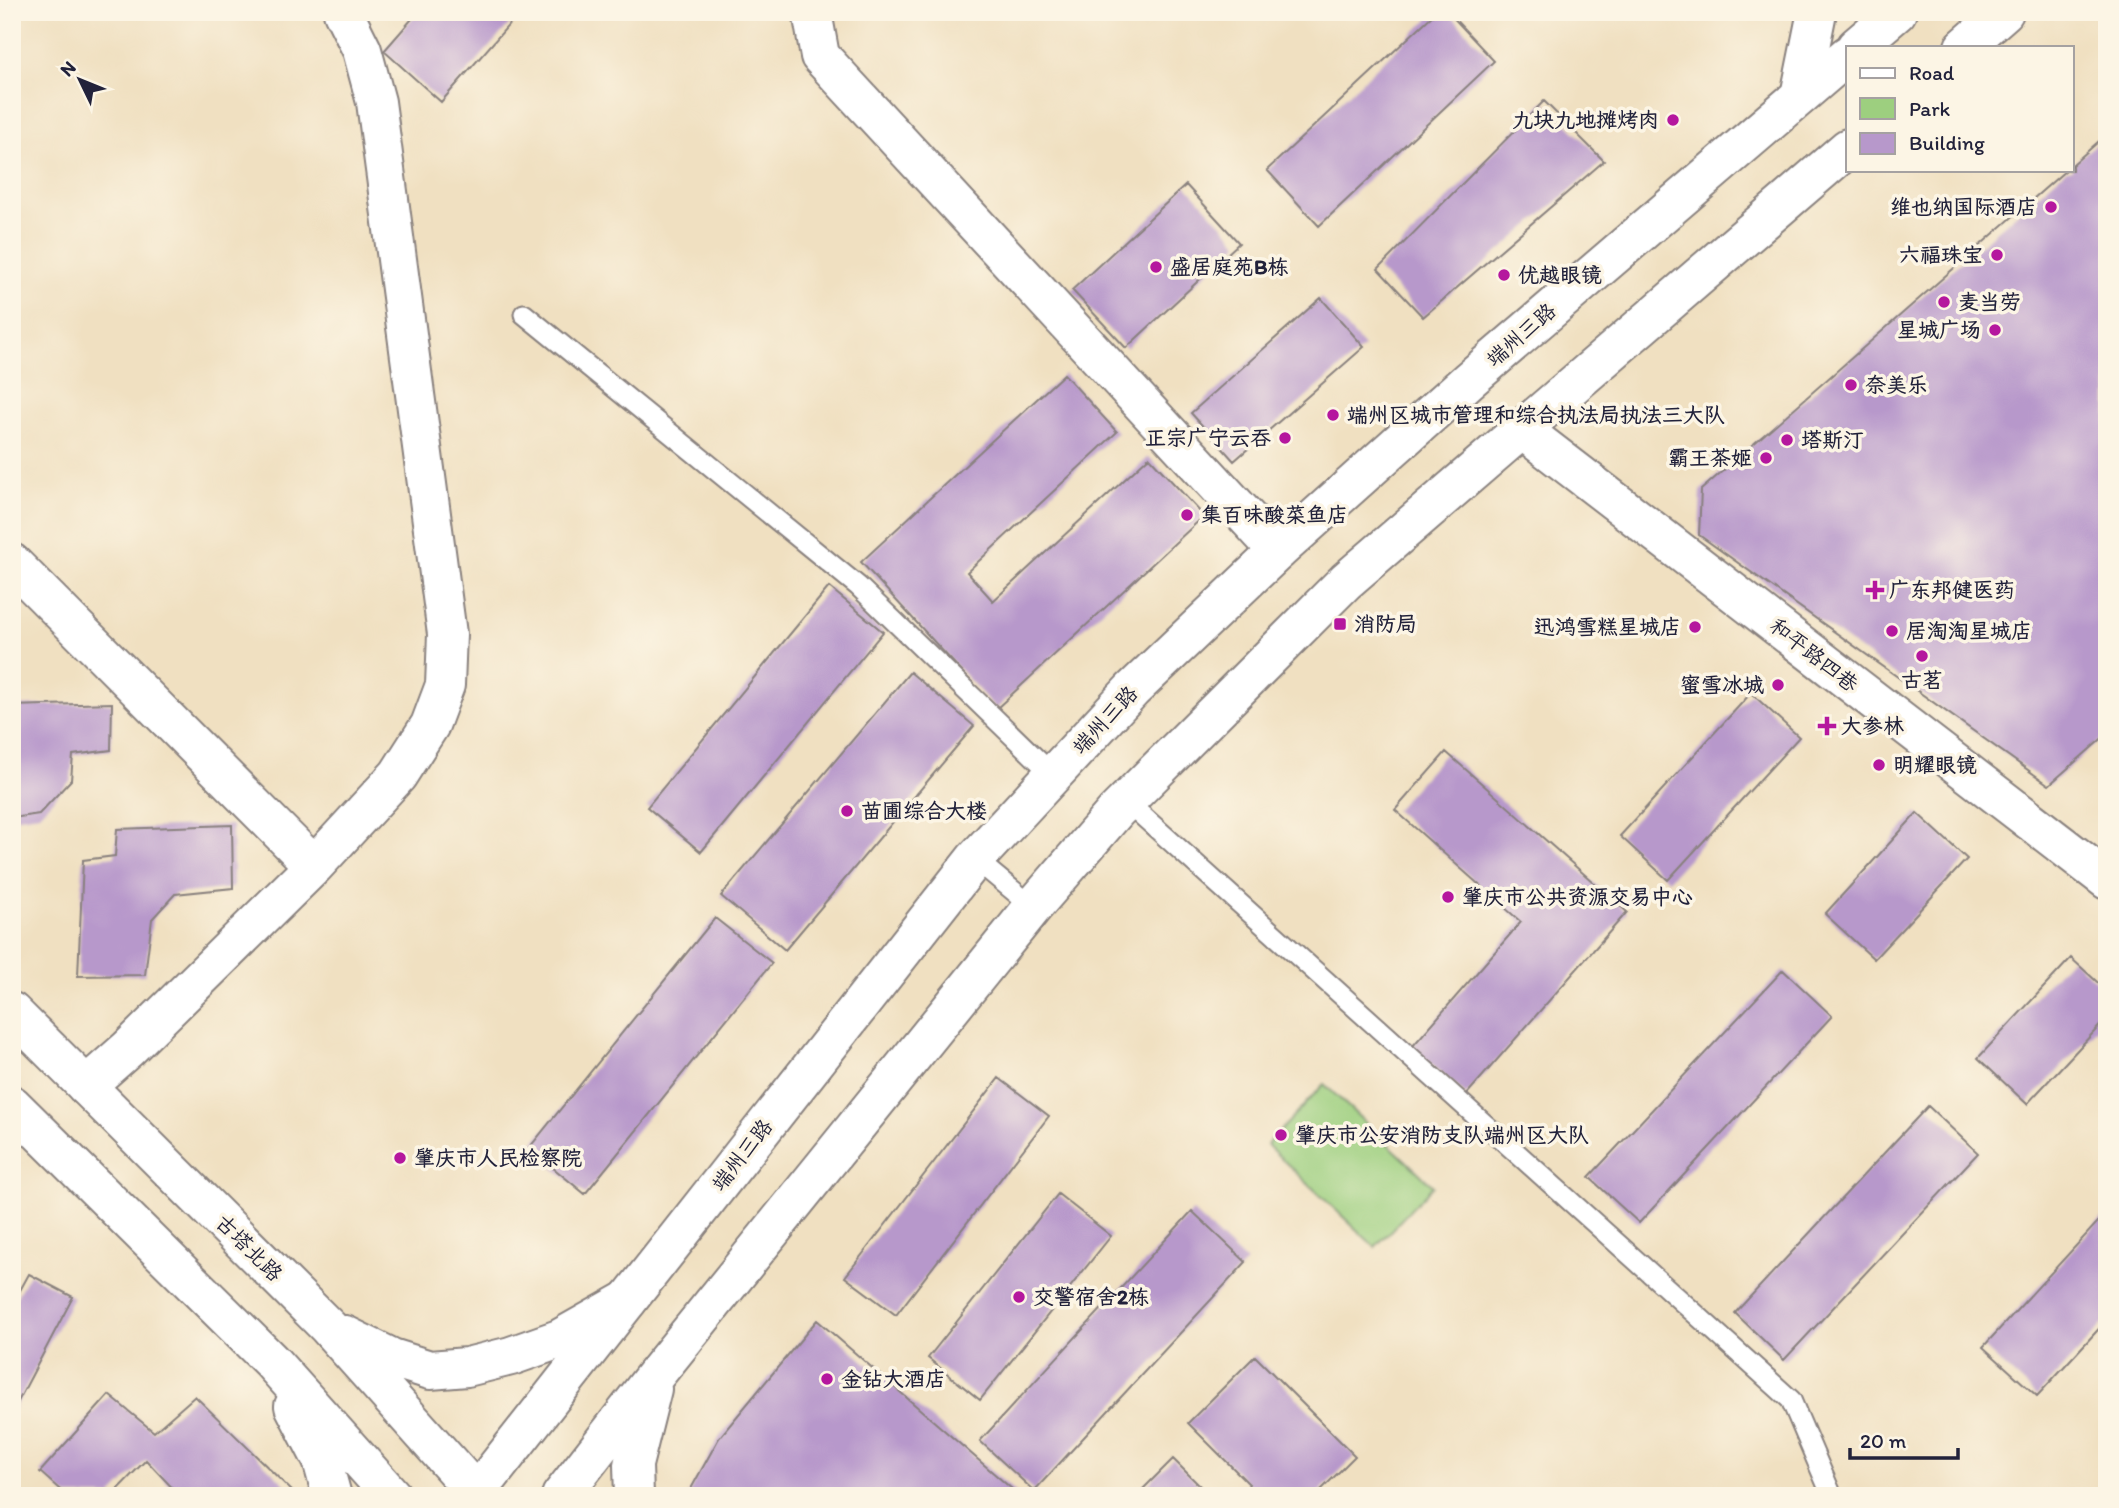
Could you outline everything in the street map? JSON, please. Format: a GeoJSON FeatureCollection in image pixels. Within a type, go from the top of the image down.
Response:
{"type":"FeatureCollection","features":[{"type":"Feature","properties":{"kind":"main road"},"geometry":{"type":"LineString","coordinates":[[812,12],[820,57],[1278,551]]}},
{"type":"Feature","properties":{"kind":"main road"},"geometry":{"type":"LineString","coordinates":[[1800,96],[1817,12]]}},
{"type":"Feature","properties":{"kind":"main road"},"geometry":{"type":"LineString","coordinates":[[1857,46],[1897,12]]}},
{"type":"Feature","properties":{"kind":"main road"},"geometry":{"type":"LineString","coordinates":[[1965,46],[2004,12]]}},
{"type":"Feature","properties":{"kind":"main road"},"geometry":{"type":"LineString","coordinates":[[86,1086],[128,1049],[314,866],[398,775],[429,725],[445,685],[447,634],[376,102],[362,50],[348,15]]}},
{"type":"Feature","properties":{"kind":"main road","name":"端州三路"},"geometry":{"type":"LineString","coordinates":[[476,1495],[975,859],[1132,691],[1278,551],[1469,380],[1846,57]]}},
{"type":"Feature","properties":{"kind":"main road"},"geometry":{"type":"LineString","coordinates":[[561,1496],[656,1374],[1033,907],[1126,801],[1346,582],[1846,150]]}},
{"type":"Feature","properties":{"kind":"main road","name":"和平路四巷"},"geometry":{"type":"LineString","coordinates":[[1521,429],[2107,880]]}},
{"type":"Feature","properties":{"kind":"main road"},"geometry":{"type":"LineString","coordinates":[[12,563],[314,866]]}},
{"type":"Feature","properties":{"kind":"main road","name":"古塔北路"},"geometry":{"type":"LineString","coordinates":[[12,1012],[328,1327],[476,1495]]}},
{"type":"Feature","properties":{"kind":"main road"},"geometry":{"type":"LineString","coordinates":[[12,1105],[271,1361],[392,1496]]}},
{"type":"Feature","properties":{"kind":"main road"},"geometry":{"type":"LineString","coordinates":[[328,1327],[392,1358],[430,1370],[467,1367],[559,1339],[628,1300]]}},
{"type":"Feature","properties":{"kind":"main road"},"geometry":{"type":"LineString","coordinates":[[271,1361],[322,1460],[332,1496]]}},
{"type":"Feature","properties":{"kind":"main road"},"geometry":{"type":"LineString","coordinates":[[634,1496],[633,1465],[656,1374]]}},
{"type":"Feature","properties":{"kind":"lane"},"geometry":{"type":"LineString","coordinates":[[524,314],[858,586],[1053,775]]}},
{"type":"Feature","properties":{"kind":"lane"},"geometry":{"type":"LineString","coordinates":[[1126,801],[1791,1400],[1832,1496]]}},
{"type":"Feature","properties":{"kind":"lane"},"geometry":{"type":"LineString","coordinates":[[975,859],[1033,907]]}},
{"type":"Feature","properties":{"kind":"green space"},"geometry":{"type":"Polygon","coordinates":[[[1324,1084],[1433,1186],[1375,1247],[1267,1145],[1324,1084]]]}},
{"type":"Feature","properties":{"kind":"building"},"geometry":{"type":"Polygon","coordinates":[[[418,12],[520,12],[441,102],[384,51],[418,12]]]}},
{"type":"Feature","properties":{"kind":"building"},"geometry":{"type":"Polygon","coordinates":[[[1436,12],[1448,12],[1494,61],[1319,226],[1267,170],[1436,12]]]}},
{"type":"Feature","properties":{"kind":"building"},"geometry":{"type":"Polygon","coordinates":[[[1544,101],[1604,161],[1423,317],[1378,269],[1544,101]]]}},
{"type":"Feature","properties":{"kind":"building","name":"星城广场"},"geometry":{"type":"Polygon","coordinates":[[[2107,134],[2107,734],[2049,785],[1699,535],[1701,490],[2064,172],[2074,172],[2074,163],[2107,134]]]}},
{"type":"Feature","properties":{"kind":"building","name":"盛居庭苑B栋"},"geometry":{"type":"Polygon","coordinates":[[[1186,185],[1239,243],[1126,348],[1072,290],[1186,185]]]}},
{"type":"Feature","properties":{"kind":"building"},"geometry":{"type":"Polygon","coordinates":[[[1321,298],[1364,347],[1234,461],[1191,413],[1321,298]]]}},
{"type":"Feature","properties":{"kind":"building"},"geometry":{"type":"Polygon","coordinates":[[[1064,374],[1117,432],[967,572],[993,601],[1149,457],[1204,516],[996,709],[861,562],[1064,374]]]}},
{"type":"Feature","properties":{"kind":"building"},"geometry":{"type":"Polygon","coordinates":[[[829,587],[883,632],[701,852],[647,807],[829,587]]]}},
{"type":"Feature","properties":{"kind":"building","name":"苗圃综合大楼"},"geometry":{"type":"Polygon","coordinates":[[[910,672],[974,726],[785,950],[721,896],[910,672]]]}},
{"type":"Feature","properties":{"kind":"building"},"geometry":{"type":"Polygon","coordinates":[[[1751,693],[1799,737],[1668,880],[1620,836],[1751,693]]]}},
{"type":"Feature","properties":{"kind":"building"},"geometry":{"type":"Polygon","coordinates":[[[112,703],[111,750],[73,755],[71,780],[39,814],[12,818],[12,706],[112,703]]]}},
{"type":"Feature","properties":{"kind":"building"},"geometry":{"type":"Polygon","coordinates":[[[1446,752],[1627,912],[1466,1095],[1412,1047],[1521,922],[1395,810],[1446,752]]]}},
{"type":"Feature","properties":{"kind":"building"},"geometry":{"type":"Polygon","coordinates":[[[1917,813],[1967,859],[1874,959],[1825,914],[1917,813]]]}},
{"type":"Feature","properties":{"kind":"building"},"geometry":{"type":"Polygon","coordinates":[[[232,825],[233,888],[175,894],[152,919],[145,975],[78,976],[83,860],[115,856],[117,829],[232,825]]]}},
{"type":"Feature","properties":{"kind":"building"},"geometry":{"type":"Polygon","coordinates":[[[715,918],[772,963],[585,1194],[529,1148],[715,918]]]}},
{"type":"Feature","properties":{"kind":"building"},"geometry":{"type":"Polygon","coordinates":[[[2071,958],[2107,991],[2107,1018],[2027,1104],[1978,1058],[2071,958]]]}},
{"type":"Feature","properties":{"kind":"building"},"geometry":{"type":"Polygon","coordinates":[[[1783,970],[1832,1016],[1639,1223],[1589,1177],[1783,970]]]}},
{"type":"Feature","properties":{"kind":"building"},"geometry":{"type":"Polygon","coordinates":[[[999,1078],[1049,1116],[896,1315],[845,1277],[999,1078]]]}},
{"type":"Feature","properties":{"kind":"building"},"geometry":{"type":"Polygon","coordinates":[[[1928,1106],[1978,1153],[1784,1360],[1735,1313],[1928,1106]]]}},
{"type":"Feature","properties":{"kind":"building","name":"交警宿舍2栋"},"geometry":{"type":"Polygon","coordinates":[[[1058,1194],[1111,1236],[980,1400],[928,1358],[1058,1194]]]}},
{"type":"Feature","properties":{"kind":"building"},"geometry":{"type":"Polygon","coordinates":[[[1192,1211],[1246,1262],[1034,1491],[980,1441],[1192,1211]]]}},
{"type":"Feature","properties":{"kind":"building"},"geometry":{"type":"Polygon","coordinates":[[[2107,1212],[2107,1320],[2037,1396],[1983,1347],[2107,1212]]]}},
{"type":"Feature","properties":{"kind":"building"},"geometry":{"type":"Polygon","coordinates":[[[29,1274],[73,1297],[12,1413],[12,1305],[29,1274]]]}},
{"type":"Feature","properties":{"kind":"building","name":"金钻大酒店"},"geometry":{"type":"Polygon","coordinates":[[[817,1320],[1020,1496],[687,1496],[719,1438],[817,1320]]]}},
{"type":"Feature","properties":{"kind":"building"},"geometry":{"type":"Polygon","coordinates":[[[1255,1356],[1355,1456],[1315,1496],[1242,1496],[1249,1484],[1188,1423],[1255,1356]]]}},
{"type":"Feature","properties":{"kind":"building"},"geometry":{"type":"Polygon","coordinates":[[[109,1395],[154,1432],[195,1396],[297,1496],[180,1496],[146,1460],[111,1496],[67,1496],[40,1472],[109,1395]]]}},
{"type":"Feature","properties":{"kind":"building"},"geometry":{"type":"Polygon","coordinates":[[[1173,1459],[1210,1496],[1136,1496],[1173,1459]]]}},
{"type":"Feature","properties":{"kind":"place","name":"九块九地摊烤肉"},"geometry":{"type":"Point","coordinates":[1673,120]}},
{"type":"Feature","properties":{"kind":"place","name":"维也纳国际酒店"},"geometry":{"type":"Point","coordinates":[2051,207]}},
{"type":"Feature","properties":{"kind":"place","name":"六福珠宝"},"geometry":{"type":"Point","coordinates":[1997,255]}},
{"type":"Feature","properties":{"kind":"place","name":"盛居庭苑B栋"},"geometry":{"type":"Point","coordinates":[1156,267]}},
{"type":"Feature","properties":{"kind":"place","name":"优越眼镜"},"geometry":{"type":"Point","coordinates":[1504,275]}},
{"type":"Feature","properties":{"kind":"place","name":"麦当劳"},"geometry":{"type":"Point","coordinates":[1944,302]}},
{"type":"Feature","properties":{"kind":"place","name":"星城广场"},"geometry":{"type":"Point","coordinates":[1995,330]}},
{"type":"Feature","properties":{"kind":"place","name":"奈美乐"},"geometry":{"type":"Point","coordinates":[1851,385]}},
{"type":"Feature","properties":{"kind":"place","name":"端州区城市管理和综合执法局执法三大队"},"geometry":{"type":"Point","coordinates":[1333,415]}},
{"type":"Feature","properties":{"kind":"place","name":"正宗广宁云吞"},"geometry":{"type":"Point","coordinates":[1285,438]}},
{"type":"Feature","properties":{"kind":"place","name":"塔斯汀"},"geometry":{"type":"Point","coordinates":[1787,440]}},
{"type":"Feature","properties":{"kind":"place","name":"霸王茶姬"},"geometry":{"type":"Point","coordinates":[1766,458]}},
{"type":"Feature","properties":{"kind":"place","name":"集百味酸菜鱼店"},"geometry":{"type":"Point","coordinates":[1187,515]}},
{"type":"Feature","properties":{"kind":"place","name":"广东邦健医药"},"geometry":{"type":"Point","coordinates":[1875,590]}},
{"type":"Feature","properties":{"kind":"place","name":"消防局"},"geometry":{"type":"Point","coordinates":[1340,624]}},
{"type":"Feature","properties":{"kind":"place","name":"迅鸿雪糕星城店"},"geometry":{"type":"Point","coordinates":[1695,627]}},
{"type":"Feature","properties":{"kind":"place","name":"居淘淘星城店"},"geometry":{"type":"Point","coordinates":[1892,631]}},
{"type":"Feature","properties":{"kind":"place","name":"古茗"},"geometry":{"type":"Point","coordinates":[1922,656]}},
{"type":"Feature","properties":{"kind":"place","name":"蜜雪冰城"},"geometry":{"type":"Point","coordinates":[1778,685]}},
{"type":"Feature","properties":{"kind":"place","name":"大参林"},"geometry":{"type":"Point","coordinates":[1827,726]}},
{"type":"Feature","properties":{"kind":"place","name":"明耀眼镜"},"geometry":{"type":"Point","coordinates":[1879,765]}},
{"type":"Feature","properties":{"kind":"place","name":"苗圃综合大楼"},"geometry":{"type":"Point","coordinates":[847,811]}},
{"type":"Feature","properties":{"kind":"place","name":"肇庆市公共资源交易中心"},"geometry":{"type":"Point","coordinates":[1448,897]}},
{"type":"Feature","properties":{"kind":"place","name":"肇庆市公安消防支队端州区大队"},"geometry":{"type":"Point","coordinates":[1281,1135]}},
{"type":"Feature","properties":{"kind":"place","name":"肇庆市人民检察院"},"geometry":{"type":"Point","coordinates":[400,1158]}},
{"type":"Feature","properties":{"kind":"place","name":"交警宿舍2栋"},"geometry":{"type":"Point","coordinates":[1019,1297]}},
{"type":"Feature","properties":{"kind":"place","name":"金钻大酒店"},"geometry":{"type":"Point","coordinates":[827,1379]}}]}
